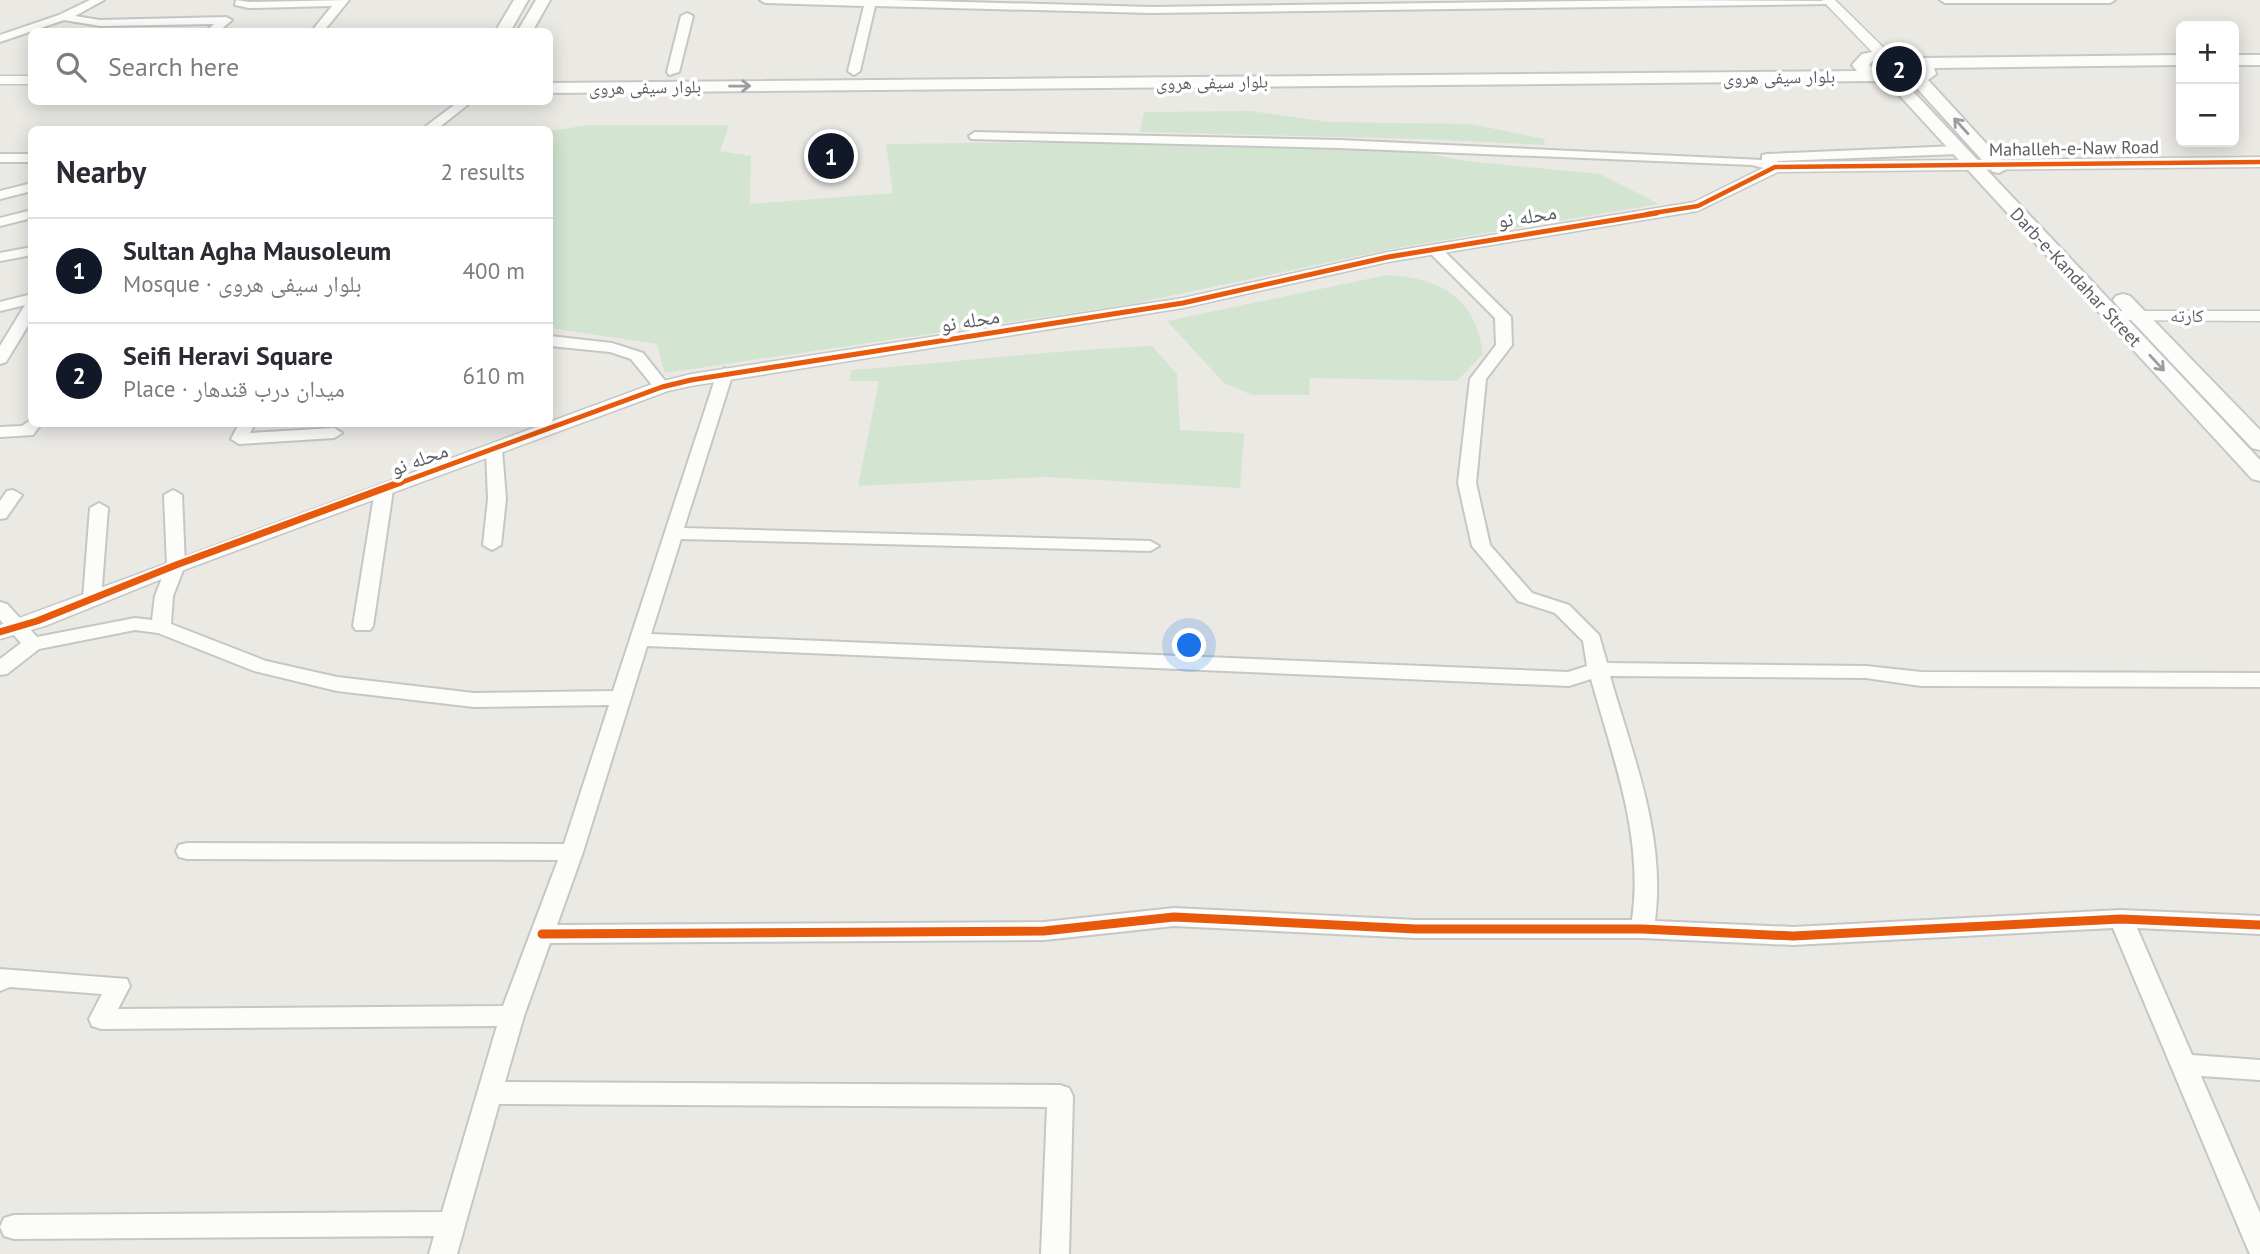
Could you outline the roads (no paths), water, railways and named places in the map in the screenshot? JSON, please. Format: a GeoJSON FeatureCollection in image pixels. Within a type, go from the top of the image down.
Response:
{"type":"FeatureCollection","features":[{"type":"Feature","properties":{"kind":"main road"},"geometry":{"type":"LineString","coordinates":[[504,28],[521,0]]}},
{"type":"Feature","properties":{"kind":"main road"},"geometry":{"type":"LineString","coordinates":[[526,28],[543,0]]}},
{"type":"Feature","properties":{"kind":"main road"},"geometry":{"type":"LineString","coordinates":[[1860,65],[1863,59],[1883,55],[1922,71],[2176,68]]}},
{"type":"Feature","properties":{"kind":"main road"},"geometry":{"type":"LineString","coordinates":[[1922,71],[2176,60]]}},
{"type":"Feature","properties":{"kind":"main road"},"geometry":{"type":"LineString","coordinates":[[2239,60],[2260,60]]}},
{"type":"Feature","properties":{"kind":"main road","name":"بلوار سیفی هروی"},"geometry":{"type":"LineString","coordinates":[[553,88],[943,78],[1441,74],[1860,65]]}},
{"type":"Feature","properties":{"kind":"main road","name":"Darb-e-Kandahar Street"},"geometry":{"type":"LineString","coordinates":[[1860,65],[1884,78],[1957,150],[2260,474]]}},
{"type":"Feature","properties":{"kind":"main road"},"geometry":{"type":"LineString","coordinates":[[2239,68],[2260,68]]}},
{"type":"Feature","properties":{"kind":"main road","name":"بلوار سیفی هروی"},"geometry":{"type":"LineString","coordinates":[[553,73],[854,71],[943,78]]}},
{"type":"Feature","properties":{"kind":"main road","name":"بلوار سیفی هروی"},"geometry":{"type":"LineString","coordinates":[[1441,74],[1884,78],[1922,71]]}},
{"type":"Feature","properties":{"kind":"main road","name":"Darb-e-Kandahar Street"},"geometry":{"type":"LineString","coordinates":[[1922,71],[1996,164],[2260,443]]}},
{"type":"Feature","properties":{"kind":"street"},"geometry":{"type":"LineString","coordinates":[[31,28],[99,0]]}},
{"type":"Feature","properties":{"kind":"street"},"geometry":{"type":"LineString","coordinates":[[242,0],[239,2],[248,5],[343,1]]}},
{"type":"Feature","properties":{"kind":"street"},"geometry":{"type":"LineString","coordinates":[[765,0],[1083,6],[1829,1],[1883,55]]}},
{"type":"Feature","properties":{"kind":"street"},"geometry":{"type":"LineString","coordinates":[[1945,0],[2110,0]]}},
{"type":"Feature","properties":{"kind":"street"},"geometry":{"type":"LineString","coordinates":[[319,28],[343,1]]}},
{"type":"Feature","properties":{"kind":"street"},"geometry":{"type":"LineString","coordinates":[[854,71],[870,4]]}},
{"type":"Feature","properties":{"kind":"street"},"geometry":{"type":"LineString","coordinates":[[673,72],[687,16]]}},
{"type":"Feature","properties":{"kind":"street"},"geometry":{"type":"LineString","coordinates":[[62,17],[100,23],[226,20],[215,28]]}},
{"type":"Feature","properties":{"kind":"street"},"geometry":{"type":"LineString","coordinates":[[0,39],[28,29]]}},
{"type":"Feature","properties":{"kind":"street"},"geometry":{"type":"LineString","coordinates":[[0,80],[28,80]]}},
{"type":"Feature","properties":{"kind":"street"},"geometry":{"type":"LineString","coordinates":[[0,91],[28,91]]}},
{"type":"Feature","properties":{"kind":"street"},"geometry":{"type":"LineString","coordinates":[[433,126],[461,105]]}},
{"type":"Feature","properties":{"kind":"street"},"geometry":{"type":"LineString","coordinates":[[975,136],[1339,144],[1752,161],[1775,167]]}},
{"type":"Feature","properties":{"kind":"street"},"geometry":{"type":"LineString","coordinates":[[1775,167],[1767,158],[1957,150]]}},
{"type":"Feature","properties":{"kind":"street"},"geometry":{"type":"LineString","coordinates":[[0,158],[28,158]]}},
{"type":"Feature","properties":{"kind":"street","name":"Mahalleh-e-Naw Road"},"geometry":{"type":"LineString","coordinates":[[1971,165],[2260,162]]}},
{"type":"Feature","properties":{"kind":"street","name":"محله نو"},"geometry":{"type":"LineString","coordinates":[[9,629],[662,387],[725,373],[957,340],[1183,303],[1434,249],[1698,206],[1775,167],[1971,165]]}},
{"type":"Feature","properties":{"kind":"street"},"geometry":{"type":"LineString","coordinates":[[0,195],[28,188]]}},
{"type":"Feature","properties":{"kind":"street"},"geometry":{"type":"LineString","coordinates":[[0,222],[28,215]]}},
{"type":"Feature","properties":{"kind":"street"},"geometry":{"type":"LineString","coordinates":[[1434,249],[1503,317],[1504,345],[1478,379],[1467,483],[1480,546],[1525,597],[1562,609],[1592,639],[1643,828],[1648,886],[1642,929]]}},
{"type":"Feature","properties":{"kind":"street"},"geometry":{"type":"LineString","coordinates":[[0,257],[28,252]]}},
{"type":"Feature","properties":{"kind":"street"},"geometry":{"type":"LineString","coordinates":[[0,307],[28,299]]}},
{"type":"Feature","properties":{"kind":"street"},"geometry":{"type":"LineString","coordinates":[[0,359],[28,311]]}},
{"type":"Feature","properties":{"kind":"street","name":"کارته"},"geometry":{"type":"LineString","coordinates":[[2113,316],[2260,316]]}},
{"type":"Feature","properties":{"kind":"street"},"geometry":{"type":"LineString","coordinates":[[553,341],[612,348],[637,356],[662,387]]}},
{"type":"Feature","properties":{"kind":"street"},"geometry":{"type":"LineString","coordinates":[[443,1254],[512,1016],[572,852],[725,373]]}},
{"type":"Feature","properties":{"kind":"street"},"geometry":{"type":"LineString","coordinates":[[0,432],[27,431],[30,427]]}},
{"type":"Feature","properties":{"kind":"street"},"geometry":{"type":"LineString","coordinates":[[245,427],[239,439],[334,433]]}},
{"type":"Feature","properties":{"kind":"street"},"geometry":{"type":"LineString","coordinates":[[492,545],[497,499],[494,450]]}},
{"type":"Feature","properties":{"kind":"street"},"geometry":{"type":"LineString","coordinates":[[363,626],[384,490]]}},
{"type":"Feature","properties":{"kind":"street"},"geometry":{"type":"LineString","coordinates":[[0,514],[13,495]]}},
{"type":"Feature","properties":{"kind":"street"},"geometry":{"type":"LineString","coordinates":[[161,627],[164,596],[176,565],[173,495]]}},
{"type":"Feature","properties":{"kind":"street"},"geometry":{"type":"LineString","coordinates":[[92,599],[99,508]]}},
{"type":"Feature","properties":{"kind":"street"},"geometry":{"type":"LineString","coordinates":[[675,533],[1150,546]]}},
{"type":"Feature","properties":{"kind":"street"},"geometry":{"type":"LineString","coordinates":[[0,608],[9,629],[33,643]]}},
{"type":"Feature","properties":{"kind":"street"},"geometry":{"type":"LineString","coordinates":[[0,668],[33,643],[135,624],[161,627],[261,666],[337,684],[474,700],[620,698]]}},
{"type":"Feature","properties":{"kind":"street"},"geometry":{"type":"LineString","coordinates":[[641,640],[1569,679],[1598,669],[1866,673],[1921,679],[2260,680]]}},
{"type":"Feature","properties":{"kind":"street"},"geometry":{"type":"LineString","coordinates":[[187,851],[572,852]]}},
{"type":"Feature","properties":{"kind":"street"},"geometry":{"type":"LineString","coordinates":[[542,933],[1044,931],[1174,917],[1416,929],[1642,929],[1793,936],[2121,919],[2260,925]]}},
{"type":"Feature","properties":{"kind":"street"},"geometry":{"type":"LineString","coordinates":[[2121,919],[2260,1245]]}},
{"type":"Feature","properties":{"kind":"street"},"geometry":{"type":"LineString","coordinates":[[0,982],[4,977],[118,986],[101,1019],[512,1016]]}},
{"type":"Feature","properties":{"kind":"street"},"geometry":{"type":"LineString","coordinates":[[2183,1065],[2260,1070]]}},
{"type":"Feature","properties":{"kind":"street"},"geometry":{"type":"LineString","coordinates":[[490,1093],[1060,1096],[1055,1254]]}},
{"type":"Feature","properties":{"kind":"street"},"geometry":{"type":"LineString","coordinates":[[13,1227],[452,1224]]}},
{"type":"Feature","properties":{"kind":"place","name":"Seifi Heravi Square"},"geometry":{"type":"Point","coordinates":[1899,69]}},
{"type":"Feature","properties":{"kind":"place","name":"Sultan Agha Mausoleum"},"geometry":{"type":"Point","coordinates":[831,156]}}]}
